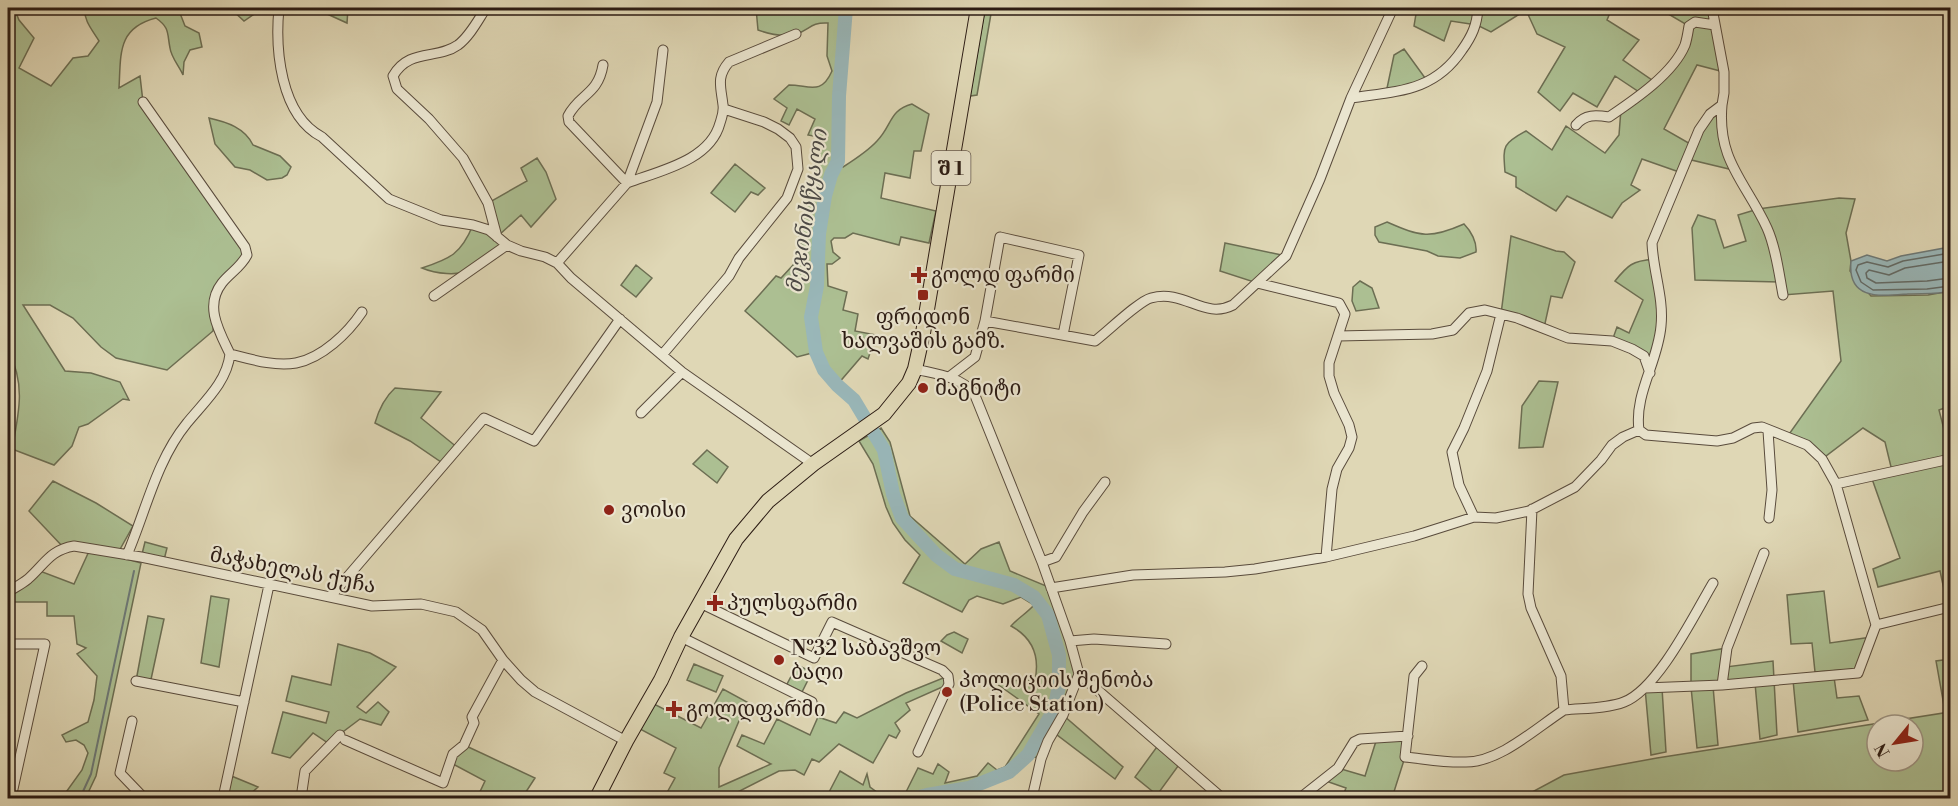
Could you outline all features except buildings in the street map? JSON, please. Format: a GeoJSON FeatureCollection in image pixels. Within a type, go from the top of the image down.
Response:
{"type":"FeatureCollection","features":[{"type":"Feature","properties":{"kind":"highway","name":"შ 1"},"geometry":{"type":"LineString","coordinates":[[597,798],[661,680],[681,636],[736,539],[768,501],[813,464],[884,414],[909,383],[915,369],[923,333],[978,8]]}},
{"type":"Feature","properties":{"kind":"street"},"geometry":{"type":"LineString","coordinates":[[279,8],[278,37],[285,91],[310,131],[322,137],[389,199],[441,220],[489,230],[507,245],[557,263],[571,278],[682,372],[813,464]]}},
{"type":"Feature","properties":{"kind":"street"},"geometry":{"type":"LineString","coordinates":[[486,8],[465,39],[456,46],[414,58],[402,65],[393,76],[396,89],[429,119],[463,158],[488,203],[497,237]]}},
{"type":"Feature","properties":{"kind":"street"},"geometry":{"type":"LineString","coordinates":[[985,321],[1095,341],[1148,298],[1167,295],[1190,301],[1210,310],[1222,310],[1233,305],[1286,256],[1320,180],[1352,98],[1393,8]]}},
{"type":"Feature","properties":{"kind":"street"},"geometry":{"type":"LineString","coordinates":[[1352,98],[1408,89],[1428,82],[1445,72],[1469,40],[1477,25],[1478,8]]}},
{"type":"Feature","properties":{"kind":"street"},"geometry":{"type":"LineString","coordinates":[[1712,8],[1724,72],[1720,120],[1724,145],[1733,170],[1768,230],[1784,295]]}},
{"type":"Feature","properties":{"kind":"street"},"geometry":{"type":"LineString","coordinates":[[1576,126],[1580,120],[1593,115],[1609,117],[1642,95],[1674,62],[1685,45],[1689,26],[1695,22],[1714,25]]}},
{"type":"Feature","properties":{"kind":"street"},"geometry":{"type":"LineString","coordinates":[[627,183],[693,158],[711,144],[719,129],[724,109],[720,87],[721,72],[729,62],[796,34]]}},
{"type":"Feature","properties":{"kind":"street"},"geometry":{"type":"LineString","coordinates":[[557,263],[627,183],[657,102],[663,50]]}},
{"type":"Feature","properties":{"kind":"street"},"geometry":{"type":"LineString","coordinates":[[603,65],[594,88],[571,109],[568,116],[569,122],[627,183]]}},
{"type":"Feature","properties":{"kind":"street"},"geometry":{"type":"LineString","coordinates":[[127,555],[150,493],[173,442],[220,384],[229,364],[230,354],[215,321],[214,297],[222,283],[244,262],[247,255],[244,247],[143,102]]}},
{"type":"Feature","properties":{"kind":"street"},"geometry":{"type":"LineString","coordinates":[[1645,688],[1722,685],[1858,673],[1876,625],[1836,484],[1822,459],[1807,445],[1758,427],[1733,438],[1717,441],[1646,435],[1639,430],[1637,414],[1657,352],[1662,325],[1652,243],[1699,130],[1710,114],[1722,105]]}},
{"type":"Feature","properties":{"kind":"street"},"geometry":{"type":"LineString","coordinates":[[662,355],[729,276],[739,258],[787,198],[798,168],[796,147],[790,138],[764,122],[724,109]]}},
{"type":"Feature","properties":{"kind":"street"},"geometry":{"type":"LineString","coordinates":[[949,377],[975,357],[985,321],[1000,237],[1079,255],[1063,335]]}},
{"type":"Feature","properties":{"kind":"street"},"geometry":{"type":"LineString","coordinates":[[434,296],[507,245]]}},
{"type":"Feature","properties":{"kind":"street"},"geometry":{"type":"LineString","coordinates":[[1257,283],[1339,303],[1345,314],[1329,363],[1329,376],[1352,437],[1349,448],[1337,469],[1332,489],[1326,557]]}},
{"type":"Feature","properties":{"kind":"street"},"geometry":{"type":"LineString","coordinates":[[1338,336],[1432,334],[1453,330],[1469,313],[1485,310],[1517,318],[1568,338],[1612,341],[1644,356],[1650,373]]}},
{"type":"Feature","properties":{"kind":"street"},"geometry":{"type":"LineString","coordinates":[[230,354],[274,363],[296,363],[315,355],[333,343],[351,328],[362,312]]}},
{"type":"Feature","properties":{"kind":"street"},"geometry":{"type":"LineString","coordinates":[[1474,517],[1459,485],[1452,452],[1487,371],[1501,314]]}},
{"type":"Feature","properties":{"kind":"street"},"geometry":{"type":"LineString","coordinates":[[331,596],[484,418],[534,441],[620,319]]}},
{"type":"Feature","properties":{"kind":"street"},"geometry":{"type":"LineString","coordinates":[[915,369],[949,377],[968,386],[974,393],[1042,562],[1070,641],[1079,674],[1222,798]]}},
{"type":"Feature","properties":{"kind":"street"},"geometry":{"type":"LineString","coordinates":[[641,412],[682,372]]}},
{"type":"Feature","properties":{"kind":"street"},"geometry":{"type":"LineString","coordinates":[[1051,588],[1132,575],[1255,569],[1326,557],[1414,536],[1474,517],[1496,518],[1532,509],[1575,487],[1612,446],[1623,437],[1639,430]]}},
{"type":"Feature","properties":{"kind":"street"},"geometry":{"type":"LineString","coordinates":[[1768,431],[1772,490],[1769,518]]}},
{"type":"Feature","properties":{"kind":"street"},"geometry":{"type":"LineString","coordinates":[[1836,484],[1950,459]]}},
{"type":"Feature","properties":{"kind":"street"},"geometry":{"type":"LineString","coordinates":[[1042,562],[1056,557],[1083,512],[1105,482]]}},
{"type":"Feature","properties":{"kind":"street"},"geometry":{"type":"LineString","coordinates":[[1532,509],[1528,594],[1531,608],[1561,676],[1564,710]]}},
{"type":"Feature","properties":{"kind":"street","name":"მაჭახელას ქუჩა"},"geometry":{"type":"LineString","coordinates":[[8,592],[27,580],[53,553],[74,546],[372,606],[421,604],[456,612],[482,630],[503,660],[535,692],[626,741]]}},
{"type":"Feature","properties":{"kind":"street"},"geometry":{"type":"LineString","coordinates":[[1722,685],[1727,648],[1764,553]]}},
{"type":"Feature","properties":{"kind":"street"},"geometry":{"type":"LineString","coordinates":[[1422,666],[1414,676],[1405,757],[1466,762],[1498,755],[1564,710],[1625,702],[1645,688],[1673,650],[1713,583]]}},
{"type":"Feature","properties":{"kind":"street"},"geometry":{"type":"LineString","coordinates":[[223,798],[269,585]]}},
{"type":"Feature","properties":{"kind":"street"},"geometry":{"type":"LineString","coordinates":[[700,603],[814,657],[832,622],[942,670],[951,683],[918,753]]}},
{"type":"Feature","properties":{"kind":"street"},"geometry":{"type":"LineString","coordinates":[[1876,625],[1950,607]]}},
{"type":"Feature","properties":{"kind":"street"},"geometry":{"type":"LineString","coordinates":[[681,636],[812,702]]}},
{"type":"Feature","properties":{"kind":"street"},"geometry":{"type":"LineString","coordinates":[[1070,641],[1094,639],[1166,644]]}},
{"type":"Feature","properties":{"kind":"street"},"geometry":{"type":"LineString","coordinates":[[8,644],[45,644],[11,798]]}},
{"type":"Feature","properties":{"kind":"street"},"geometry":{"type":"LineString","coordinates":[[301,798],[305,771],[343,738],[443,783],[453,754],[464,745],[474,723],[472,717],[503,660]]}},
{"type":"Feature","properties":{"kind":"street"},"geometry":{"type":"LineString","coordinates":[[1032,798],[1041,759],[1063,715],[1079,674]]}},
{"type":"Feature","properties":{"kind":"street"},"geometry":{"type":"LineString","coordinates":[[136,681],[244,702]]}},
{"type":"Feature","properties":{"kind":"street"},"geometry":{"type":"LineString","coordinates":[[132,721],[120,773],[144,798]]}},
{"type":"Feature","properties":{"kind":"street"},"geometry":{"type":"LineString","coordinates":[[1300,798],[1338,768],[1354,742],[1408,736]]}},
{"type":"Feature","properties":{"kind":"green space"},"geometry":{"type":"Polygon","coordinates":[[[8,8],[14,8],[19,20],[34,38],[19,68],[51,86],[73,58],[88,56],[99,41],[87,21],[85,8],[178,8],[185,26],[199,33],[202,47],[190,50],[184,62],[183,75],[172,55],[166,28],[156,18],[143,22],[128,36],[121,54],[119,88],[140,76],[143,102],[247,255],[222,283],[214,315],[213,331],[167,370],[116,358],[101,347],[73,318],[50,305],[23,305],[65,371],[91,373],[120,382],[129,400],[123,399],[88,424],[79,427],[72,446],[54,465],[12,449],[17,423],[19,387],[14,363],[8,350],[8,8]]]}},
{"type":"Feature","properties":{"kind":"green space"},"geometry":{"type":"Polygon","coordinates":[[[230,8],[263,8],[244,21],[230,8]]]}},
{"type":"Feature","properties":{"kind":"green space"},"geometry":{"type":"Polygon","coordinates":[[[314,8],[348,8],[347,23],[314,8]]]}},
{"type":"Feature","properties":{"kind":"green space"},"geometry":{"type":"Polygon","coordinates":[[[756,8],[846,8],[839,96],[838,161],[843,167],[873,145],[899,110],[912,104],[929,114],[921,151],[914,151],[910,178],[885,173],[881,198],[936,211],[929,243],[901,237],[899,245],[853,233],[845,238],[834,238],[831,241],[833,252],[840,258],[832,264],[827,264],[828,286],[847,292],[843,310],[858,314],[855,331],[876,335],[868,359],[862,356],[837,385],[824,370],[816,352],[797,357],[745,311],[776,276],[781,278],[807,250],[798,241],[807,208],[819,137],[808,135],[815,119],[797,109],[789,125],[781,121],[787,108],[774,99],[789,85],[819,86],[828,79],[832,71],[827,56],[828,23],[814,25],[796,34],[772,34],[758,30],[756,8]]]}},
{"type":"Feature","properties":{"kind":"green space"},"geometry":{"type":"Polygon","coordinates":[[[985,8],[992,8],[977,95],[970,96],[985,8]]]}},
{"type":"Feature","properties":{"kind":"green space"},"geometry":{"type":"Polygon","coordinates":[[[1417,8],[1612,8],[1607,20],[1639,40],[1623,60],[1655,82],[1674,62],[1689,26],[1658,8],[1712,8],[1724,72],[1697,65],[1664,129],[1692,145],[1722,105],[1733,170],[1687,159],[1682,173],[1642,159],[1631,185],[1640,190],[1622,203],[1612,218],[1567,196],[1556,211],[1516,187],[1516,177],[1505,172],[1504,151],[1508,143],[1526,131],[1552,150],[1566,126],[1605,153],[1619,135],[1621,109],[1642,94],[1615,76],[1597,107],[1573,93],[1560,111],[1538,92],[1565,47],[1537,34],[1526,10],[1491,32],[1477,25],[1451,21],[1444,41],[1414,26],[1417,8]]]}},
{"type":"Feature","properties":{"kind":"green space"},"geometry":{"type":"Polygon","coordinates":[[[1404,49],[1428,82],[1386,93],[1394,55],[1404,49]]]}},
{"type":"Feature","properties":{"kind":"green space"},"geometry":{"type":"Polygon","coordinates":[[[209,118],[235,127],[250,139],[253,145],[280,156],[291,167],[287,175],[267,180],[250,170],[235,167],[215,144],[209,118]]]}},
{"type":"Feature","properties":{"kind":"green space"},"geometry":{"type":"Polygon","coordinates":[[[537,158],[546,172],[556,199],[531,227],[521,215],[498,236],[507,245],[472,270],[447,274],[422,268],[454,254],[464,243],[473,225],[496,236],[488,203],[527,181],[521,168],[537,158]]]}},
{"type":"Feature","properties":{"kind":"green space"},"geometry":{"type":"Polygon","coordinates":[[[735,164],[765,188],[758,195],[751,192],[735,212],[711,193],[735,164]]]}},
{"type":"Feature","properties":{"kind":"green space"},"geometry":{"type":"Polygon","coordinates":[[[1839,198],[1855,199],[1846,233],[1851,261],[1850,271],[1871,296],[1928,295],[1950,291],[1950,406],[1939,410],[1950,453],[1950,607],[1948,608],[1940,571],[1878,587],[1873,569],[1900,558],[1871,476],[1892,471],[1885,442],[1863,428],[1822,459],[1787,437],[1841,361],[1833,291],[1783,295],[1780,282],[1695,280],[1692,228],[1698,215],[1715,220],[1724,248],[1746,241],[1738,215],[1758,209],[1839,198]]]}},
{"type":"Feature","properties":{"kind":"green space"},"geometry":{"type":"Polygon","coordinates":[[[1387,222],[1409,231],[1426,234],[1442,232],[1464,224],[1476,244],[1476,252],[1460,258],[1438,256],[1427,251],[1379,242],[1375,235],[1375,227],[1387,222]]]}},
{"type":"Feature","properties":{"kind":"green space"},"geometry":{"type":"Polygon","coordinates":[[[1511,236],[1564,252],[1575,262],[1562,298],[1551,296],[1544,328],[1501,314],[1511,236]]]}},
{"type":"Feature","properties":{"kind":"green space"},"geometry":{"type":"Polygon","coordinates":[[[1225,243],[1286,256],[1257,283],[1220,271],[1225,243]]]}},
{"type":"Feature","properties":{"kind":"green space"},"geometry":{"type":"Polygon","coordinates":[[[1654,259],[1662,325],[1652,365],[1644,356],[1612,341],[1617,327],[1629,333],[1643,300],[1615,281],[1631,265],[1654,259]]]}},
{"type":"Feature","properties":{"kind":"green space"},"geometry":{"type":"Polygon","coordinates":[[[636,265],[652,278],[636,297],[621,285],[636,265]]]}},
{"type":"Feature","properties":{"kind":"green space"},"geometry":{"type":"Polygon","coordinates":[[[1360,281],[1372,288],[1379,308],[1356,311],[1352,301],[1353,287],[1360,281]]]}},
{"type":"Feature","properties":{"kind":"green space"},"geometry":{"type":"Polygon","coordinates":[[[1539,381],[1558,382],[1543,447],[1519,448],[1522,406],[1539,381]]]}},
{"type":"Feature","properties":{"kind":"green space"},"geometry":{"type":"Polygon","coordinates":[[[395,388],[441,392],[421,418],[458,448],[444,464],[410,441],[375,423],[382,404],[395,388]]]}},
{"type":"Feature","properties":{"kind":"green space"},"geometry":{"type":"Polygon","coordinates":[[[881,428],[890,442],[910,516],[965,564],[981,549],[999,542],[1010,571],[1051,588],[1079,674],[1063,715],[1123,767],[1115,779],[1053,732],[1041,759],[1028,755],[1001,777],[972,787],[896,798],[905,794],[918,768],[933,774],[938,764],[949,772],[945,783],[977,776],[988,763],[997,770],[1005,767],[1039,714],[993,681],[1035,680],[1036,663],[1033,648],[1025,636],[1011,626],[1034,605],[1021,597],[1003,604],[977,596],[969,600],[962,612],[903,583],[920,555],[893,523],[873,464],[859,441],[881,428]]]}},
{"type":"Feature","properties":{"kind":"green space"},"geometry":{"type":"Polygon","coordinates":[[[707,450],[728,467],[717,483],[693,464],[707,450]]]}},
{"type":"Feature","properties":{"kind":"green space"},"geometry":{"type":"Polygon","coordinates":[[[53,481],[96,503],[133,526],[119,551],[94,550],[141,563],[96,776],[87,795],[96,798],[64,798],[82,770],[88,753],[84,745],[76,740],[66,742],[62,735],[88,722],[97,676],[77,654],[86,648],[77,644],[74,616],[47,616],[47,602],[14,602],[14,591],[40,571],[74,584],[90,549],[64,548],[29,511],[53,481]]]}},
{"type":"Feature","properties":{"kind":"green space"},"geometry":{"type":"Polygon","coordinates":[[[145,542],[167,548],[164,560],[142,554],[145,542]]]}},
{"type":"Feature","properties":{"kind":"green space"},"geometry":{"type":"Polygon","coordinates":[[[1824,591],[1830,643],[1872,637],[1857,669],[1815,672],[1812,643],[1791,644],[1787,595],[1824,591]]]}},
{"type":"Feature","properties":{"kind":"green space"},"geometry":{"type":"Polygon","coordinates":[[[211,596],[229,599],[219,667],[201,663],[211,596]]]}},
{"type":"Feature","properties":{"kind":"green space"},"geometry":{"type":"Polygon","coordinates":[[[148,616],[164,619],[150,684],[136,681],[148,616]]]}},
{"type":"Feature","properties":{"kind":"green space"},"geometry":{"type":"Polygon","coordinates":[[[954,632],[968,639],[962,653],[941,641],[954,632]]]}},
{"type":"Feature","properties":{"kind":"green space"},"geometry":{"type":"Polygon","coordinates":[[[338,644],[370,653],[396,667],[357,707],[366,713],[378,702],[389,712],[381,725],[360,719],[328,743],[313,733],[290,758],[272,753],[283,712],[326,723],[329,712],[286,701],[292,676],[331,685],[338,644]]]}},
{"type":"Feature","properties":{"kind":"green space"},"geometry":{"type":"Polygon","coordinates":[[[1727,648],[1726,667],[1773,661],[1777,735],[1760,739],[1755,683],[1713,686],[1718,745],[1697,748],[1691,687],[1691,654],[1727,648]]]}},
{"type":"Feature","properties":{"kind":"green space"},"geometry":{"type":"Polygon","coordinates":[[[1950,659],[1950,705],[1944,706],[1936,661],[1950,659]]]}},
{"type":"Feature","properties":{"kind":"green space"},"geometry":{"type":"Polygon","coordinates":[[[694,664],[723,676],[716,692],[687,680],[694,664]]]}},
{"type":"Feature","properties":{"kind":"green space"},"geometry":{"type":"Polygon","coordinates":[[[797,665],[812,672],[800,696],[785,688],[797,665]]]}},
{"type":"Feature","properties":{"kind":"green space"},"geometry":{"type":"Polygon","coordinates":[[[948,676],[949,684],[906,703],[910,710],[895,723],[900,731],[896,738],[889,735],[873,763],[839,744],[819,762],[812,759],[804,775],[795,770],[779,771],[726,798],[664,798],[675,778],[664,773],[676,748],[640,729],[654,704],[701,728],[723,689],[747,702],[719,768],[719,787],[771,764],[737,746],[742,735],[764,744],[777,719],[810,735],[818,717],[836,723],[844,712],[857,718],[906,693],[948,676]]]}},
{"type":"Feature","properties":{"kind":"green space"},"geometry":{"type":"Polygon","coordinates":[[[1834,677],[1837,698],[1859,696],[1865,713],[1865,721],[1798,732],[1793,680],[1834,677]]]}},
{"type":"Feature","properties":{"kind":"green space"},"geometry":{"type":"Polygon","coordinates":[[[1645,688],[1662,688],[1666,752],[1651,755],[1645,688]]]}},
{"type":"Feature","properties":{"kind":"green space"},"geometry":{"type":"Polygon","coordinates":[[[1950,712],[1950,798],[1521,798],[1564,775],[1865,725],[1865,773],[1925,773],[1925,716],[1950,712]]]}},
{"type":"Feature","properties":{"kind":"green space"},"geometry":{"type":"Polygon","coordinates":[[[1408,736],[1405,757],[1392,798],[1359,798],[1344,793],[1346,788],[1323,780],[1338,768],[1365,776],[1377,738],[1408,736]]]}},
{"type":"Feature","properties":{"kind":"green space"},"geometry":{"type":"Polygon","coordinates":[[[1159,744],[1181,762],[1157,795],[1135,777],[1159,744]]]}},
{"type":"Feature","properties":{"kind":"green space"},"geometry":{"type":"Polygon","coordinates":[[[464,745],[535,778],[522,798],[477,798],[485,781],[451,763],[464,745]]]}},
{"type":"Feature","properties":{"kind":"green space"},"geometry":{"type":"Polygon","coordinates":[[[840,771],[863,785],[867,774],[870,787],[885,798],[826,798],[840,771]]]}},
{"type":"Feature","properties":{"kind":"green space"},"geometry":{"type":"Polygon","coordinates":[[[229,775],[258,787],[246,798],[223,798],[229,775]]]}},
{"type":"Feature","properties":{"kind":"water"},"geometry":{"type":"Polygon","coordinates":[[[1950,247],[1950,291],[1877,295],[1860,290],[1851,274],[1851,261],[1867,255],[1887,261],[1901,256],[1950,247]]]}},
{"type":"Feature","properties":{"kind":"waterway","name":"მეჯინისწყალი"},"geometry":{"type":"LineString","coordinates":[[846,8],[839,96],[838,161],[825,196],[819,234],[817,286],[811,317],[816,352],[824,370],[854,400],[884,450],[893,494],[902,518],[936,555],[955,569],[1014,585],[1034,597],[1048,615],[1059,655],[1059,686],[1054,710],[1028,755],[1009,772],[969,788],[916,798]]}},
{"type":"Feature","properties":{"kind":"waterway"},"geometry":{"type":"LineString","coordinates":[[80,798],[91,774],[134,571]]}},
{"type":"Feature","properties":{"kind":"place","name":"გოლდ ფარმი"},"geometry":{"type":"Point","coordinates":[919,275]}},
{"type":"Feature","properties":{"kind":"place","name":"ფრიდონ ხალვაშის გამზ."},"geometry":{"type":"Point","coordinates":[923,295]}},
{"type":"Feature","properties":{"kind":"place","name":"მაგნიტი"},"geometry":{"type":"Point","coordinates":[923,388]}},
{"type":"Feature","properties":{"kind":"place","name":"ვოისი"},"geometry":{"type":"Point","coordinates":[609,510]}},
{"type":"Feature","properties":{"kind":"place","name":"პულსფარმი"},"geometry":{"type":"Point","coordinates":[715,603]}},
{"type":"Feature","properties":{"kind":"place","name":"№32 საბავშვო ბაღი"},"geometry":{"type":"Point","coordinates":[779,660]}},
{"type":"Feature","properties":{"kind":"place","name":"პოლიციის შენობა (Police Station)"},"geometry":{"type":"Point","coordinates":[947,692]}},
{"type":"Feature","properties":{"kind":"place","name":"გოლდფარმი"},"geometry":{"type":"Point","coordinates":[674,709]}}]}
